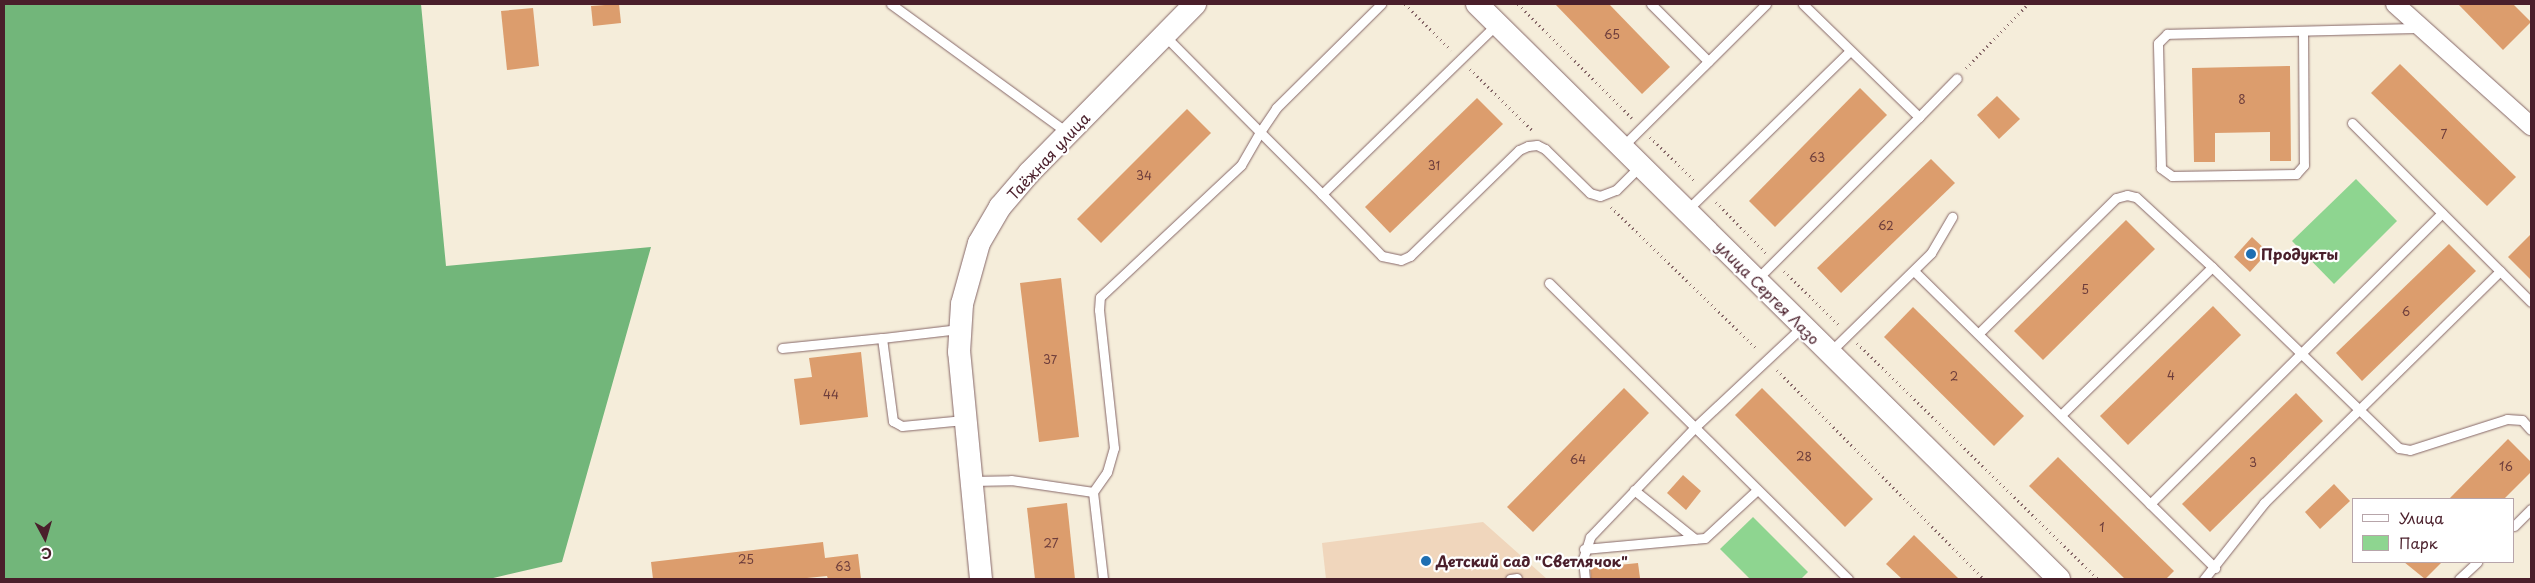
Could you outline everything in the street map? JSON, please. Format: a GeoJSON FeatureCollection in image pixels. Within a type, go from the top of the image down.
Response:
{"type":"FeatureCollection","features":[{"type":"Feature","properties":{"kind":"street","name":"Таёжная улица"},"geometry":{"type":"LineString","coordinates":[[981,579],[964,420],[959,329],[968,273],[979,243],[1000,207],[1068,133],[1195,4]]}},
{"type":"Feature","properties":{"kind":"street","name":"улица Сергея Лазо"},"geometry":{"type":"LineString","coordinates":[[1477,4],[2059,579]]}},
{"type":"Feature","properties":{"kind":"street"},"geometry":{"type":"LineString","coordinates":[[2395,4],[2494,90],[2531,126]]}},
{"type":"Feature","properties":{"kind":"lane"},"geometry":{"type":"LineString","coordinates":[[891,4],[1068,133]]}},
{"type":"Feature","properties":{"kind":"lane"},"geometry":{"type":"LineString","coordinates":[[1102,579],[1092,492],[1107,472],[1114,448],[1099,310],[1100,297],[1241,165],[1276,108],[1381,4]]}},
{"type":"Feature","properties":{"kind":"lane"},"geometry":{"type":"LineString","coordinates":[[1651,4],[1708,61]]}},
{"type":"Feature","properties":{"kind":"lane"},"geometry":{"type":"LineString","coordinates":[[1622,147],[1766,4]]}},
{"type":"Feature","properties":{"kind":"lane"},"geometry":{"type":"LineString","coordinates":[[1803,4],[1919,117]]}},
{"type":"Feature","properties":{"kind":"lane"},"geometry":{"type":"LineString","coordinates":[[1322,194],[1498,24]]}},
{"type":"Feature","properties":{"kind":"lane"},"geometry":{"type":"LineString","coordinates":[[2303,31],[2304,165],[2296,174],[2172,176],[2161,168],[2158,44],[2167,34],[2421,28]]}},
{"type":"Feature","properties":{"kind":"lane"},"geometry":{"type":"LineString","coordinates":[[1164,35],[1382,256],[1392,261],[1410,256],[1519,150],[1528,146],[1545,149],[1590,193],[1600,196],[1616,190],[1640,166]]}},
{"type":"Feature","properties":{"kind":"lane"},"geometry":{"type":"LineString","coordinates":[[1686,211],[1850,51]]}},
{"type":"Feature","properties":{"kind":"lane"},"geometry":{"type":"LineString","coordinates":[[1756,280],[1957,78]]}},
{"type":"Feature","properties":{"kind":"lane"},"geometry":{"type":"LineString","coordinates":[[2352,123],[2531,302]]}},
{"type":"Feature","properties":{"kind":"lane"},"geometry":{"type":"LineString","coordinates":[[1979,333],[2116,198],[2136,197],[2212,268],[2387,439],[2399,448],[2410,450],[2507,419],[2522,420],[2531,430]]}},
{"type":"Feature","properties":{"kind":"lane"},"geometry":{"type":"LineString","coordinates":[[2150,504],[2442,214]]}},
{"type":"Feature","properties":{"kind":"lane"},"geometry":{"type":"LineString","coordinates":[[1829,353],[1931,253],[1952,217]]}},
{"type":"Feature","properties":{"kind":"lane"},"geometry":{"type":"LineString","coordinates":[[2061,415],[2212,268]]}},
{"type":"Feature","properties":{"kind":"lane"},"geometry":{"type":"LineString","coordinates":[[1914,271],[1979,333],[2215,568]]}},
{"type":"Feature","properties":{"kind":"lane"},"geometry":{"type":"LineString","coordinates":[[2204,579],[2215,568],[2264,503],[2500,271]]}},
{"type":"Feature","properties":{"kind":"lane"},"geometry":{"type":"LineString","coordinates":[[1549,283],[1848,579]]}},
{"type":"Feature","properties":{"kind":"lane"},"geometry":{"type":"LineString","coordinates":[[1585,579],[1584,549],[1590,537],[1694,428],[1802,326]]}},
{"type":"Feature","properties":{"kind":"lane"},"geometry":{"type":"LineString","coordinates":[[782,348],[959,329]]}},
{"type":"Feature","properties":{"kind":"lane"},"geometry":{"type":"LineString","coordinates":[[882,338],[892,421],[902,426],[964,420]]}},
{"type":"Feature","properties":{"kind":"lane"},"geometry":{"type":"LineString","coordinates":[[971,482],[1011,480],[1092,492]]}},
{"type":"Feature","properties":{"kind":"lane"},"geometry":{"type":"LineString","coordinates":[[1634,490],[1695,539]]}},
{"type":"Feature","properties":{"kind":"lane"},"geometry":{"type":"LineString","coordinates":[[1584,549],[1695,539],[1714,533],[1757,490]]}},
{"type":"Feature","properties":{"kind":"lane"},"geometry":{"type":"LineString","coordinates":[[2515,525],[2531,508]]}},
{"type":"Feature","properties":{"kind":"lane"},"geometry":{"type":"LineString","coordinates":[[2459,579],[2476,563]]}},
{"type":"Feature","properties":{"kind":"path"},"geometry":{"type":"LineString","coordinates":[[1406,4],[1537,135]]}},
{"type":"Feature","properties":{"kind":"path"},"geometry":{"type":"LineString","coordinates":[[1518,4],[1774,262],[2098,579]]}},
{"type":"Feature","properties":{"kind":"path"},"geometry":{"type":"LineString","coordinates":[[1957,78],[2028,4]]}},
{"type":"Feature","properties":{"kind":"path"},"geometry":{"type":"LineString","coordinates":[[1600,196],[1767,359],[1984,579]]}},
{"type":"Feature","properties":{"kind":"shaded area","name":"Детский сад \"Светлячок\""},"geometry":{"type":"Polygon","coordinates":[[[1483,522],[1547,579],[1326,579],[1322,543],[1483,522]]]}},
{"type":"Feature","properties":{"kind":"green space"},"geometry":{"type":"Polygon","coordinates":[[[4,4],[421,4],[446,266],[651,247],[562,562],[489,579],[4,579],[4,4]]]}},
{"type":"Feature","properties":{"kind":"green space"},"geometry":{"type":"Polygon","coordinates":[[[2356,179],[2397,221],[2334,284],[2292,241],[2356,179]]]}},
{"type":"Feature","properties":{"kind":"green space"},"geometry":{"type":"Polygon","coordinates":[[[1753,517],[1808,572],[1801,579],[1750,579],[1720,549],[1753,517]]]}},
{"type":"Feature","properties":{"kind":"building"},"geometry":{"type":"Polygon","coordinates":[[[619,4],[621,23],[593,26],[591,6],[619,4]]]}},
{"type":"Feature","properties":{"kind":"building"},"geometry":{"type":"Polygon","coordinates":[[[1555,4],[1609,4],[1670,67],[1642,94],[1555,4]]]}},
{"type":"Feature","properties":{"kind":"building"},"geometry":{"type":"Polygon","coordinates":[[[2458,4],[2513,4],[2531,22],[2503,50],[2458,4]]]}},
{"type":"Feature","properties":{"kind":"building"},"geometry":{"type":"Polygon","coordinates":[[[533,8],[539,66],[507,70],[501,11],[533,8]]]}},
{"type":"Feature","properties":{"kind":"building"},"geometry":{"type":"Polygon","coordinates":[[[2400,64],[2516,177],[2487,206],[2371,93],[2400,64]]]}},
{"type":"Feature","properties":{"kind":"building"},"geometry":{"type":"Polygon","coordinates":[[[2290,66],[2291,161],[2270,161],[2270,132],[2215,133],[2215,162],[2194,162],[2192,68],[2290,66]]]}},
{"type":"Feature","properties":{"kind":"building"},"geometry":{"type":"Polygon","coordinates":[[[1860,88],[1887,115],[1775,227],[1749,201],[1860,88]]]}},
{"type":"Feature","properties":{"kind":"building"},"geometry":{"type":"Polygon","coordinates":[[[1997,96],[2020,119],[1999,139],[1977,115],[1997,96]]]}},
{"type":"Feature","properties":{"kind":"building"},"geometry":{"type":"Polygon","coordinates":[[[1477,98],[1503,124],[1390,233],[1365,207],[1477,98]]]}},
{"type":"Feature","properties":{"kind":"building"},"geometry":{"type":"Polygon","coordinates":[[[1187,109],[1211,133],[1101,243],[1077,219],[1187,109]]]}},
{"type":"Feature","properties":{"kind":"building"},"geometry":{"type":"Polygon","coordinates":[[[1931,159],[1955,183],[1841,293],[1817,268],[1931,159]]]}},
{"type":"Feature","properties":{"kind":"building"},"geometry":{"type":"Polygon","coordinates":[[[2126,220],[2155,249],[2043,360],[2014,331],[2126,220]]]}},
{"type":"Feature","properties":{"kind":"building"},"geometry":{"type":"Polygon","coordinates":[[[2531,234],[2531,280],[2508,257],[2531,234]]]}},
{"type":"Feature","properties":{"kind":"building","name":"Продукты"},"geometry":{"type":"Polygon","coordinates":[[[2252,237],[2268,252],[2250,272],[2234,257],[2252,237]]]}},
{"type":"Feature","properties":{"kind":"building"},"geometry":{"type":"Polygon","coordinates":[[[2449,244],[2476,271],[2362,381],[2336,353],[2449,244]]]}},
{"type":"Feature","properties":{"kind":"building"},"geometry":{"type":"Polygon","coordinates":[[[1061,278],[1079,437],[1039,442],[1020,283],[1061,278]]]}},
{"type":"Feature","properties":{"kind":"building"},"geometry":{"type":"Polygon","coordinates":[[[2213,306],[2241,335],[2128,445],[2100,416],[2213,306]]]}},
{"type":"Feature","properties":{"kind":"building"},"geometry":{"type":"Polygon","coordinates":[[[1913,307],[2024,416],[1994,446],[1884,337],[1913,307]]]}},
{"type":"Feature","properties":{"kind":"building"},"geometry":{"type":"Polygon","coordinates":[[[861,352],[868,417],[800,425],[794,379],[812,377],[809,358],[861,352]]]}},
{"type":"Feature","properties":{"kind":"building"},"geometry":{"type":"Polygon","coordinates":[[[1624,388],[1649,413],[1533,532],[1507,507],[1624,388]]]}},
{"type":"Feature","properties":{"kind":"building"},"geometry":{"type":"Polygon","coordinates":[[[1762,388],[1873,499],[1845,527],[1735,415],[1762,388]]]}},
{"type":"Feature","properties":{"kind":"building"},"geometry":{"type":"Polygon","coordinates":[[[2296,393],[2323,421],[2210,532],[2182,504],[2296,393]]]}},
{"type":"Feature","properties":{"kind":"building"},"geometry":{"type":"Polygon","coordinates":[[[2508,439],[2531,462],[2531,472],[2505,498],[2450,498],[2508,439]]]}},
{"type":"Feature","properties":{"kind":"building"},"geometry":{"type":"Polygon","coordinates":[[[2058,457],[2174,571],[2166,579],[2125,579],[2029,486],[2058,457]]]}},
{"type":"Feature","properties":{"kind":"building"},"geometry":{"type":"Polygon","coordinates":[[[1683,475],[1701,491],[1686,510],[1667,493],[1683,475]]]}},
{"type":"Feature","properties":{"kind":"building"},"geometry":{"type":"Polygon","coordinates":[[[2334,484],[2350,501],[2320,529],[2305,512],[2334,484]]]}},
{"type":"Feature","properties":{"kind":"building"},"geometry":{"type":"Polygon","coordinates":[[[1067,503],[1075,579],[1035,579],[1027,508],[1067,503]]]}},
{"type":"Feature","properties":{"kind":"building"},"geometry":{"type":"Polygon","coordinates":[[[1914,535],[1959,579],[1902,579],[1886,564],[1914,535]]]}},
{"type":"Feature","properties":{"kind":"building"},"geometry":{"type":"Polygon","coordinates":[[[823,542],[825,558],[858,554],[861,579],[828,579],[827,576],[797,579],[653,579],[651,562],[823,542]]]}},
{"type":"Feature","properties":{"kind":"building"},"geometry":{"type":"Polygon","coordinates":[[[1638,563],[1640,578],[1591,579],[1590,568],[1638,563]]]}},
{"type":"Feature","properties":{"kind":"building"},"geometry":{"type":"Polygon","coordinates":[[[2405,563],[2441,563],[2425,579],[2405,563]]]}},
{"type":"Feature","properties":{"kind":"place","name":"Продукты"},"geometry":{"type":"Point","coordinates":[2251,254]}},
{"type":"Feature","properties":{"kind":"place","name":"Детский сад \"Светлячок\""},"geometry":{"type":"Point","coordinates":[1426,561]}}]}
